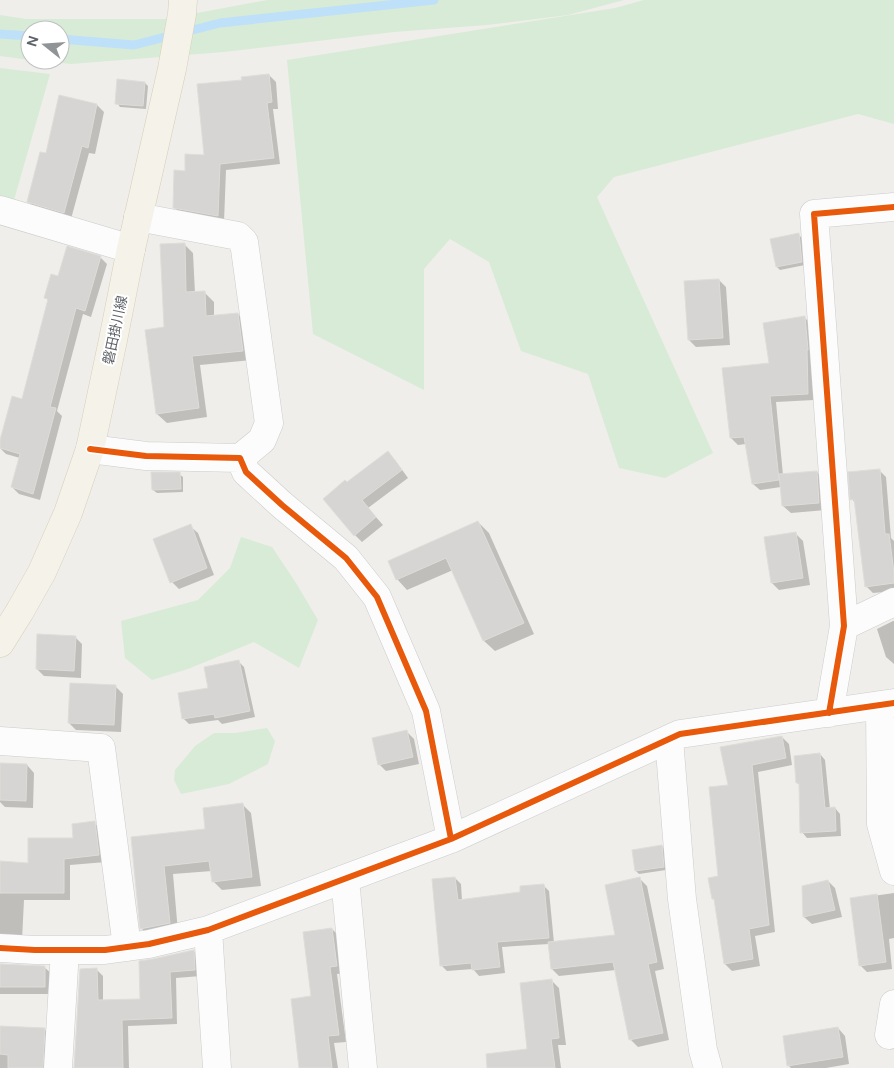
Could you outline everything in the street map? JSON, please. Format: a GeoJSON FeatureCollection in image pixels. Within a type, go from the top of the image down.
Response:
{"type":"FeatureCollection","features":[{"type":"Feature","properties":{"kind":"main road","name":"磐田掛川線"},"geometry":{"type":"LineString","coordinates":[[0,643],[42,572],[68,513],[90,449],[114,340],[131,249],[172,69],[182,7]]}},
{"type":"Feature","properties":{"kind":"street"},"geometry":{"type":"LineString","coordinates":[[829,713],[844,626],[814,214],[894,207]]}},
{"type":"Feature","properties":{"kind":"street"},"geometry":{"type":"LineString","coordinates":[[0,210],[131,249]]}},
{"type":"Feature","properties":{"kind":"street"},"geometry":{"type":"LineString","coordinates":[[90,449],[146,456],[240,458],[262,440],[269,423],[244,242],[238,236],[138,218]]}},
{"type":"Feature","properties":{"kind":"street"},"geometry":{"type":"LineString","coordinates":[[240,458],[246,472],[282,505],[346,558],[377,597],[426,711],[451,839]]}},
{"type":"Feature","properties":{"kind":"street"},"geometry":{"type":"LineString","coordinates":[[844,626],[894,602]]}},
{"type":"Feature","properties":{"kind":"street"},"geometry":{"type":"LineString","coordinates":[[0,948],[105,950],[149,944],[208,930],[451,839],[680,734],[887,704],[881,824],[894,871]]}},
{"type":"Feature","properties":{"kind":"street"},"geometry":{"type":"LineString","coordinates":[[669,739],[682,899],[703,1050],[708,1068]]}},
{"type":"Feature","properties":{"kind":"street"},"geometry":{"type":"LineString","coordinates":[[0,741],[101,748],[126,947]]}},
{"type":"Feature","properties":{"kind":"street"},"geometry":{"type":"LineString","coordinates":[[345,879],[363,1068]]}},
{"type":"Feature","properties":{"kind":"street"},"geometry":{"type":"LineString","coordinates":[[208,930],[217,1068]]}},
{"type":"Feature","properties":{"kind":"street"},"geometry":{"type":"LineString","coordinates":[[58,1068],[65,950]]}},
{"type":"Feature","properties":{"kind":"street"},"geometry":{"type":"LineString","coordinates":[[889,1035],[894,1004]]}},
{"type":"Feature","properties":{"kind":"green space"},"geometry":{"type":"Polygon","coordinates":[[[267,0],[624,0],[568,15],[487,25],[394,32],[224,52],[71,64],[70,20],[20,20],[20,59],[0,56],[0,15],[26,19],[165,19],[267,0]]]}},
{"type":"Feature","properties":{"kind":"green space"},"geometry":{"type":"Polygon","coordinates":[[[644,0],[894,0],[894,124],[858,114],[614,177],[597,197],[713,453],[665,478],[619,468],[588,374],[521,351],[489,262],[450,239],[424,269],[424,390],[313,334],[287,60],[615,8],[644,0]]]}},
{"type":"Feature","properties":{"kind":"green space"},"geometry":{"type":"Polygon","coordinates":[[[0,68],[50,74],[14,200],[0,197],[0,68]]]}},
{"type":"Feature","properties":{"kind":"green space"},"geometry":{"type":"Polygon","coordinates":[[[241,537],[272,547],[318,620],[299,668],[254,642],[188,669],[152,680],[125,658],[121,621],[198,600],[230,568],[241,537]]]}},
{"type":"Feature","properties":{"kind":"green space"},"geometry":{"type":"Polygon","coordinates":[[[267,728],[275,741],[268,764],[229,784],[181,794],[174,780],[175,770],[195,746],[214,733],[235,733],[267,728]]]}},
{"type":"Feature","properties":{"kind":"building"},"geometry":{"type":"Polygon","coordinates":[[[269,74],[272,102],[267,103],[274,158],[220,164],[218,216],[173,208],[174,170],[185,171],[185,154],[204,155],[197,84],[242,80],[241,77],[269,74]]]}},
{"type":"Feature","properties":{"kind":"building"},"geometry":{"type":"Polygon","coordinates":[[[117,79],[145,82],[143,106],[115,104],[117,79]]]}},
{"type":"Feature","properties":{"kind":"building"},"geometry":{"type":"Polygon","coordinates":[[[59,95],[97,104],[88,148],[82,146],[64,213],[27,202],[40,152],[46,153],[59,95]]]}},
{"type":"Feature","properties":{"kind":"building"},"geometry":{"type":"Polygon","coordinates":[[[799,233],[802,262],[776,267],[770,239],[799,233]]]}},
{"type":"Feature","properties":{"kind":"building"},"geometry":{"type":"Polygon","coordinates":[[[185,243],[186,292],[205,291],[206,316],[238,313],[243,351],[192,356],[199,408],[156,414],[145,330],[164,327],[160,244],[185,243]]]}},
{"type":"Feature","properties":{"kind":"building"},"geometry":{"type":"Polygon","coordinates":[[[67,246],[101,256],[85,311],[76,308],[50,407],[56,408],[33,494],[11,487],[20,454],[0,448],[0,440],[12,396],[22,399],[48,299],[44,298],[51,274],[58,276],[67,246]]]}},
{"type":"Feature","properties":{"kind":"building"},"geometry":{"type":"Polygon","coordinates":[[[719,279],[723,338],[688,340],[684,281],[719,279]]]}},
{"type":"Feature","properties":{"kind":"building"},"geometry":{"type":"Polygon","coordinates":[[[805,316],[808,350],[808,394],[770,396],[779,480],[752,484],[744,437],[730,438],[722,368],[769,363],[763,323],[805,316]]]}},
{"type":"Feature","properties":{"kind":"building"},"geometry":{"type":"Polygon","coordinates":[[[388,451],[402,470],[362,500],[376,517],[354,536],[323,499],[345,480],[347,482],[388,451]]]}},
{"type":"Feature","properties":{"kind":"building"},"geometry":{"type":"Polygon","coordinates":[[[880,469],[885,534],[889,534],[894,583],[865,587],[854,499],[850,500],[848,472],[880,469]]]}},
{"type":"Feature","properties":{"kind":"building"},"geometry":{"type":"Polygon","coordinates":[[[817,471],[819,503],[782,506],[779,474],[817,471]]]}},
{"type":"Feature","properties":{"kind":"building"},"geometry":{"type":"Polygon","coordinates":[[[151,472],[180,472],[181,489],[152,490],[151,472]]]}},
{"type":"Feature","properties":{"kind":"building"},"geometry":{"type":"Polygon","coordinates":[[[478,521],[524,623],[483,641],[446,558],[396,580],[388,561],[478,521]]]}},
{"type":"Feature","properties":{"kind":"building"},"geometry":{"type":"Polygon","coordinates":[[[191,524],[207,568],[170,583],[153,539],[191,524]]]}},
{"type":"Feature","properties":{"kind":"building"},"geometry":{"type":"Polygon","coordinates":[[[796,532],[803,578],[771,583],[764,537],[796,532]]]}},
{"type":"Feature","properties":{"kind":"building"},"geometry":{"type":"Polygon","coordinates":[[[37,634],[76,636],[74,671],[36,669],[37,634]]]}},
{"type":"Feature","properties":{"kind":"building"},"geometry":{"type":"Polygon","coordinates":[[[239,660],[250,711],[215,718],[214,714],[182,719],[178,693],[208,688],[204,667],[239,660]]]}},
{"type":"Feature","properties":{"kind":"building"},"geometry":{"type":"Polygon","coordinates":[[[70,683],[116,685],[114,725],[68,723],[70,683]]]}},
{"type":"Feature","properties":{"kind":"building"},"geometry":{"type":"Polygon","coordinates":[[[407,730],[413,757],[378,765],[372,738],[407,730]]]}},
{"type":"Feature","properties":{"kind":"building"},"geometry":{"type":"Polygon","coordinates":[[[782,736],[786,758],[752,765],[769,925],[749,929],[753,959],[724,964],[714,899],[712,899],[708,878],[718,876],[709,787],[728,785],[720,747],[782,736]]]}},
{"type":"Feature","properties":{"kind":"building"},"geometry":{"type":"Polygon","coordinates":[[[820,753],[825,808],[835,807],[836,831],[800,833],[799,783],[796,783],[794,756],[820,753]]]}},
{"type":"Feature","properties":{"kind":"building"},"geometry":{"type":"Polygon","coordinates":[[[0,763],[27,764],[26,801],[0,800],[0,763]]]}},
{"type":"Feature","properties":{"kind":"building"},"geometry":{"type":"Polygon","coordinates":[[[243,803],[252,877],[212,882],[209,861],[164,866],[170,923],[140,929],[131,837],[205,829],[203,808],[243,803]]]}},
{"type":"Feature","properties":{"kind":"building"},"geometry":{"type":"Polygon","coordinates":[[[95,821],[99,855],[64,859],[64,893],[0,893],[0,861],[28,863],[28,838],[73,838],[72,824],[95,821]]]}},
{"type":"Feature","properties":{"kind":"building"},"geometry":{"type":"Polygon","coordinates":[[[662,845],[664,867],[635,871],[632,850],[662,845]]]}},
{"type":"Feature","properties":{"kind":"building"},"geometry":{"type":"Polygon","coordinates":[[[455,877],[458,900],[520,892],[520,886],[544,884],[549,938],[497,942],[500,967],[472,970],[471,963],[440,966],[432,879],[455,877]]]}},
{"type":"Feature","properties":{"kind":"building"},"geometry":{"type":"Polygon","coordinates":[[[640,877],[657,962],[648,964],[663,1033],[629,1040],[613,962],[551,969],[548,942],[615,935],[605,885],[640,877]]]}},
{"type":"Feature","properties":{"kind":"building"},"geometry":{"type":"Polygon","coordinates":[[[828,880],[835,910],[803,917],[802,886],[828,880]]]}},
{"type":"Feature","properties":{"kind":"building"},"geometry":{"type":"Polygon","coordinates":[[[877,894],[886,962],[859,966],[850,898],[877,894]]]}},
{"type":"Feature","properties":{"kind":"building"},"geometry":{"type":"Polygon","coordinates":[[[332,928],[337,966],[330,967],[339,1035],[328,1036],[332,1068],[299,1068],[291,999],[311,996],[303,932],[332,928]]]}},
{"type":"Feature","properties":{"kind":"building"},"geometry":{"type":"Polygon","coordinates":[[[194,950],[195,970],[170,972],[172,1018],[122,1020],[123,1068],[74,1068],[80,969],[97,968],[98,1000],[140,999],[139,961],[194,950]]]}},
{"type":"Feature","properties":{"kind":"building"},"geometry":{"type":"Polygon","coordinates":[[[0,964],[45,966],[45,987],[0,987],[0,964]]]}},
{"type":"Feature","properties":{"kind":"building"},"geometry":{"type":"Polygon","coordinates":[[[552,979],[559,1038],[551,1039],[555,1068],[487,1068],[486,1054],[527,1049],[520,983],[552,979]]]}},
{"type":"Feature","properties":{"kind":"building"},"geometry":{"type":"Polygon","coordinates":[[[0,1026],[45,1028],[43,1068],[8,1068],[8,1055],[0,1054],[0,1026]]]}},
{"type":"Feature","properties":{"kind":"building"},"geometry":{"type":"Polygon","coordinates":[[[838,1027],[843,1057],[787,1066],[783,1036],[838,1027]]]}},
{"type":"Feature","properties":{"kind":"waterway"},"geometry":{"type":"LineString","coordinates":[[70,40],[134,45],[220,23],[434,0]]}},
{"type":"Feature","properties":{"kind":"waterway"},"geometry":{"type":"LineString","coordinates":[[0,34],[20,35]]}},
{"type":"Feature","properties":{"kind":"cycle path"},"geometry":{"type":"LineString","coordinates":[[829,713],[844,626],[814,214],[894,207]]}},
{"type":"Feature","properties":{"kind":"cycle path"},"geometry":{"type":"LineString","coordinates":[[90,449],[146,456],[240,458],[246,472],[282,505],[346,558],[377,597],[426,711],[451,839]]}},
{"type":"Feature","properties":{"kind":"cycle path"},"geometry":{"type":"LineString","coordinates":[[0,948],[105,950],[149,944],[208,930],[451,839],[680,734],[894,703]]}}]}
